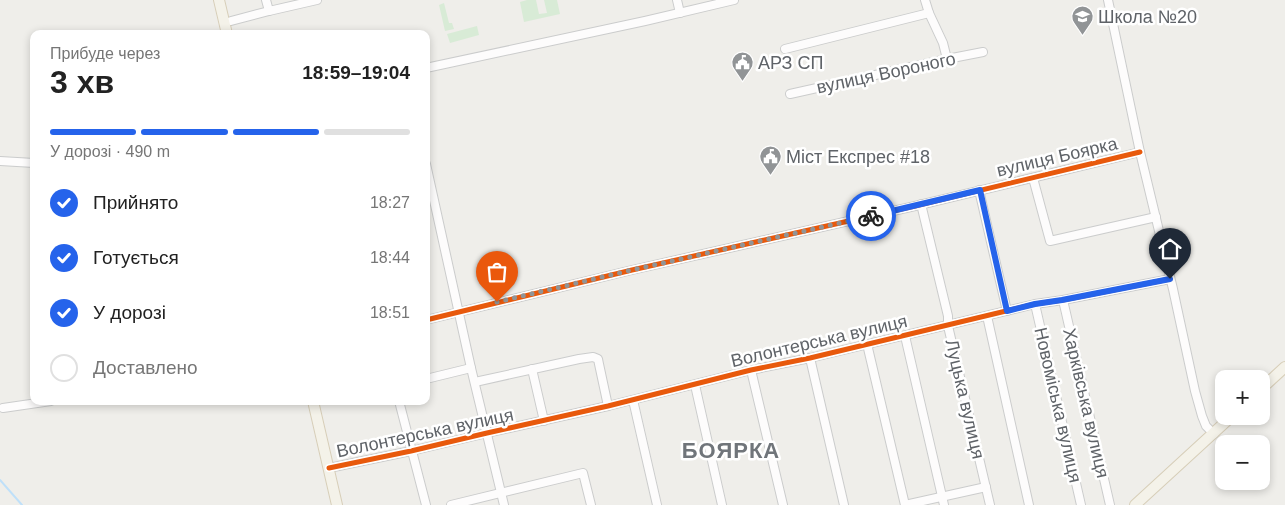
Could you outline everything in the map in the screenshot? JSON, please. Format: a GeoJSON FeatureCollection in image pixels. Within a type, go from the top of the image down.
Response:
{"type":"FeatureCollection","features":[{"type":"Feature","properties":{"kind":"main road"},"geometry":{"type":"LineString","coordinates":[[220,0],[226,30]]}},
{"type":"Feature","properties":{"kind":"main road"},"geometry":{"type":"LineString","coordinates":[[226,0],[233,30]]}},
{"type":"Feature","properties":{"kind":"main road"},"geometry":{"type":"LineString","coordinates":[[1270,381],[1285,367]]}},
{"type":"Feature","properties":{"kind":"main road"},"geometry":{"type":"LineString","coordinates":[[315,405],[337,505]]}},
{"type":"Feature","properties":{"kind":"main road"},"geometry":{"type":"LineString","coordinates":[[1135,505],[1223,425]]}},
{"type":"Feature","properties":{"kind":"street"},"geometry":{"type":"LineString","coordinates":[[266,0],[269,11]]}},
{"type":"Feature","properties":{"kind":"street"},"geometry":{"type":"LineString","coordinates":[[231,21],[317,0]]}},
{"type":"Feature","properties":{"kind":"street"},"geometry":{"type":"LineString","coordinates":[[677,0],[680,13]]}},
{"type":"Feature","properties":{"kind":"street"},"geometry":{"type":"LineString","coordinates":[[430,67],[734,0]]}},
{"type":"Feature","properties":{"kind":"street"},"geometry":{"type":"LineString","coordinates":[[925,0],[943,43],[947,59]]}},
{"type":"Feature","properties":{"kind":"street"},"geometry":{"type":"LineString","coordinates":[[1108,0],[1140,152],[1202,416],[1206,426],[1214,434]]}},
{"type":"Feature","properties":{"kind":"street"},"geometry":{"type":"LineString","coordinates":[[785,49],[929,12]]}},
{"type":"Feature","properties":{"kind":"street","name":"вулиця Вороного"},"geometry":{"type":"LineString","coordinates":[[790,94],[983,52]]}},
{"type":"Feature","properties":{"kind":"street","name":"вулиця Боярка"},"geometry":{"type":"LineString","coordinates":[[430,319],[1140,152]]}},
{"type":"Feature","properties":{"kind":"street"},"geometry":{"type":"LineString","coordinates":[[0,161],[30,163]]}},
{"type":"Feature","properties":{"kind":"street"},"geometry":{"type":"LineString","coordinates":[[1033,178],[1050,241],[1156,217]]}},
{"type":"Feature","properties":{"kind":"street"},"geometry":{"type":"LineString","coordinates":[[430,182],[471,368],[504,505]]}},
{"type":"Feature","properties":{"kind":"street"},"geometry":{"type":"LineString","coordinates":[[980,190],[1007,311]]}},
{"type":"Feature","properties":{"kind":"street","name":"Луцька вулиця"},"geometry":{"type":"LineString","coordinates":[[921,204],[990,505]]}},
{"type":"Feature","properties":{"kind":"street","name":"Волонтерська вулиця"},"geometry":{"type":"LineString","coordinates":[[328,468],[544,421],[1035,304],[1170,279]]}},
{"type":"Feature","properties":{"kind":"street","name":"Харківська вулиця"},"geometry":{"type":"LineString","coordinates":[[1062,300],[1110,505]]}},
{"type":"Feature","properties":{"kind":"street","name":"Новоміська вулиця"},"geometry":{"type":"LineString","coordinates":[[1035,304],[1081,505]]}},
{"type":"Feature","properties":{"kind":"street"},"geometry":{"type":"LineString","coordinates":[[987,316],[1029,505]]}},
{"type":"Feature","properties":{"kind":"street"},"geometry":{"type":"LineString","coordinates":[[905,336],[943,501]]}},
{"type":"Feature","properties":{"kind":"street"},"geometry":{"type":"LineString","coordinates":[[868,344],[905,505],[943,501],[986,487]]}},
{"type":"Feature","properties":{"kind":"street"},"geometry":{"type":"LineString","coordinates":[[475,382],[593,357],[598,359],[608,406]]}},
{"type":"Feature","properties":{"kind":"street"},"geometry":{"type":"LineString","coordinates":[[810,358],[844,505]]}},
{"type":"Feature","properties":{"kind":"street"},"geometry":{"type":"LineString","coordinates":[[430,378],[471,368]]}},
{"type":"Feature","properties":{"kind":"street"},"geometry":{"type":"LineString","coordinates":[[532,369],[544,421]]}},
{"type":"Feature","properties":{"kind":"street"},"geometry":{"type":"LineString","coordinates":[[752,370],[783,505]]}},
{"type":"Feature","properties":{"kind":"street"},"geometry":{"type":"LineString","coordinates":[[695,385],[722,505]]}},
{"type":"Feature","properties":{"kind":"street"},"geometry":{"type":"LineString","coordinates":[[633,400],[657,505]]}},
{"type":"Feature","properties":{"kind":"street"},"geometry":{"type":"LineString","coordinates":[[3,408],[30,404]]}},
{"type":"Feature","properties":{"kind":"street"},"geometry":{"type":"LineString","coordinates":[[400,405],[426,505]]}},
{"type":"Feature","properties":{"kind":"street"},"geometry":{"type":"LineString","coordinates":[[451,505],[583,473],[591,505]]}},
{"type":"Feature","properties":{"kind":"green space"},"geometry":{"type":"Polygon","coordinates":[[[536,0],[539,14],[547,13],[544,0],[557,0],[560,14],[524,22],[520,2],[536,0]]]}},
{"type":"Feature","properties":{"kind":"green space"},"geometry":{"type":"Polygon","coordinates":[[[444,3],[449,23],[452,23],[454,29],[445,31],[439,5],[444,3]]]}},
{"type":"Feature","properties":{"kind":"green space"},"geometry":{"type":"Polygon","coordinates":[[[477,26],[479,35],[450,43],[447,34],[477,26]]]}},
{"type":"Feature","properties":{"kind":"waterway"},"geometry":{"type":"LineString","coordinates":[[0,480],[22,505]]}},
{"type":"Feature","properties":{"kind":"cycle path"},"geometry":{"type":"LineString","coordinates":[[430,319],[1140,152]]}},
{"type":"Feature","properties":{"kind":"cycle path"},"geometry":{"type":"LineString","coordinates":[[329,468],[608,406],[751,370],[810,358],[1035,304],[1170,279]]}},
{"type":"Feature","properties":{"kind":"way so far"},"geometry":{"type":"LineString","coordinates":[[497,302],[871,216]]}},
{"type":"Feature","properties":{"kind":"place","name":"Школа №20"},"geometry":{"type":"Point","coordinates":[1082,36]}},
{"type":"Feature","properties":{"kind":"place","name":"АРЗ СП"},"geometry":{"type":"Point","coordinates":[742,82]}},
{"type":"Feature","properties":{"kind":"place","name":"Міст Експрес #18"},"geometry":{"type":"Point","coordinates":[770,176]}},
{"type":"Feature","properties":{"kind":"district","name":"БОЯРКА"},"geometry":{"type":"Point","coordinates":[731,450]}},
{"type":"Feature","properties":{"kind":"route"},"geometry":{"type":"LineString","coordinates":[[871,216],[980,190],[1007,311],[1170,279]]}}]}
